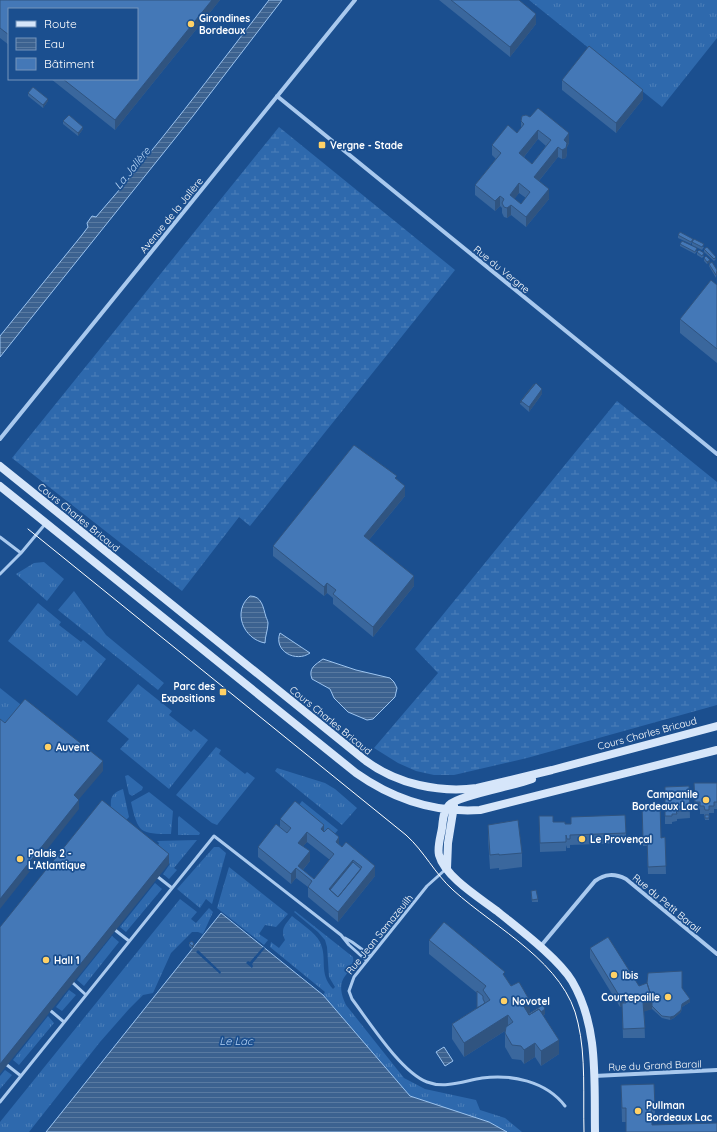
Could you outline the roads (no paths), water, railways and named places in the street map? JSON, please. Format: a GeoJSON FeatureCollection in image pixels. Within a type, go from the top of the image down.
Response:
{"type":"FeatureCollection","features":[{"type":"Feature","properties":{"kind":"main road","name":"Cours Charles Bricaud"},"geometry":{"type":"LineString","coordinates":[[0,466],[374,767],[408,782],[456,790],[479,787],[552,770],[717,726]]}},
{"type":"Feature","properties":{"kind":"main road"},"geometry":{"type":"LineString","coordinates":[[0,486],[356,773],[369,782],[396,796],[426,806],[450,810],[480,810],[717,750]]}},
{"type":"Feature","properties":{"kind":"main road"},"geometry":{"type":"LineString","coordinates":[[455,801],[519,784],[552,770]]}},
{"type":"Feature","properties":{"kind":"main road"},"geometry":{"type":"LineString","coordinates":[[456,790],[455,801],[450,810],[440,842],[439,855],[447,868],[461,884],[540,948],[563,969],[582,1000],[589,1020],[593,1040],[596,1132]]}},
{"type":"Feature","properties":{"kind":"street","name":"Avenue de la Jallère"},"geometry":{"type":"LineString","coordinates":[[0,439],[355,0]]}},
{"type":"Feature","properties":{"kind":"street","name":"Rue du Vergne"},"geometry":{"type":"LineString","coordinates":[[277,96],[717,454]]}},
{"type":"Feature","properties":{"kind":"street","name":"Rue du Petit Barail"},"geometry":{"type":"LineString","coordinates":[[540,948],[595,881],[601,877],[618,875],[626,879],[717,954]]}},
{"type":"Feature","properties":{"kind":"street","name":"Rue du Grand Barail"},"geometry":{"type":"LineString","coordinates":[[594,1076],[717,1070]]}},
{"type":"Feature","properties":{"kind":"lane"},"geometry":{"type":"LineString","coordinates":[[0,574],[21,553],[46,523]]}},
{"type":"Feature","properties":{"kind":"lane"},"geometry":{"type":"LineString","coordinates":[[0,537],[21,553]]}},
{"type":"Feature","properties":{"kind":"lane"},"geometry":{"type":"LineString","coordinates":[[0,1102],[214,836],[343,937],[370,956]]}},
{"type":"Feature","properties":{"kind":"lane","name":"Rue Jean Samazeuilh"},"geometry":{"type":"LineString","coordinates":[[447,868],[427,886],[370,956],[350,984],[349,991],[352,999],[400,1061],[416,1076],[427,1082],[448,1085],[484,1078],[518,1078],[547,1089],[558,1097],[565,1106]]}},
{"type":"Feature","properties":{"kind":"lane"},"geometry":{"type":"LineString","coordinates":[[158,877],[172,888]]}},
{"type":"Feature","properties":{"kind":"lane"},"geometry":{"type":"LineString","coordinates":[[115,930],[129,942]]}},
{"type":"Feature","properties":{"kind":"lane"},"geometry":{"type":"LineString","coordinates":[[343,937],[349,946],[367,961]]}},
{"type":"Feature","properties":{"kind":"lane"},"geometry":{"type":"LineString","coordinates":[[72,984],[86,995]]}},
{"type":"Feature","properties":{"kind":"lane"},"geometry":{"type":"LineString","coordinates":[[51,1011],[64,1022]]}},
{"type":"Feature","properties":{"kind":"lane"},"geometry":{"type":"LineString","coordinates":[[7,1065],[21,1076]]}},
{"type":"Feature","properties":{"kind":"water"},"geometry":{"type":"Polygon","coordinates":[[[269,0],[282,0],[193,116],[0,357],[0,336],[82,235],[88,227],[87,223],[92,216],[96,217],[141,164],[269,0]]]}},
{"type":"Feature","properties":{"kind":"water"},"geometry":{"type":"Polygon","coordinates":[[[250,596],[254,596],[260,600],[264,610],[268,623],[265,643],[251,636],[242,624],[242,609],[250,596]]]}},
{"type":"Feature","properties":{"kind":"water"},"geometry":{"type":"Polygon","coordinates":[[[280,633],[310,653],[298,657],[287,654],[280,645],[280,633]]]}},
{"type":"Feature","properties":{"kind":"water"},"geometry":{"type":"Polygon","coordinates":[[[323,659],[356,670],[390,678],[397,688],[395,697],[373,719],[367,720],[348,712],[334,698],[330,689],[312,679],[312,669],[323,659]]]}},
{"type":"Feature","properties":{"kind":"water","name":"Le Lac"},"geometry":{"type":"Polygon","coordinates":[[[221,913],[323,995],[410,1096],[489,1122],[507,1132],[46,1132],[221,913]]]}},
{"type":"Feature","properties":{"kind":"water"},"geometry":{"type":"Polygon","coordinates":[[[444,1047],[453,1061],[445,1066],[436,1052],[444,1047]]]}},
{"type":"Feature","properties":{"kind":"tram line"},"geometry":{"type":"LineString","coordinates":[[28,529],[406,835],[453,890],[508,933],[545,965],[559,982],[571,1002],[578,1023],[581,1036],[584,1077],[584,1132]]}},
{"type":"Feature","properties":{"kind":"place","name":"Girondines Bordeaux"},"geometry":{"type":"Point","coordinates":[191,24]}},
{"type":"Feature","properties":{"kind":"place","name":"Vergne - Stade"},"geometry":{"type":"Point","coordinates":[322,145]}},
{"type":"Feature","properties":{"kind":"place","name":"Parc des Expositions"},"geometry":{"type":"Point","coordinates":[223,692]}},
{"type":"Feature","properties":{"kind":"place","name":"Auvent"},"geometry":{"type":"Point","coordinates":[48,747]}},
{"type":"Feature","properties":{"kind":"place","name":"Campanile Bordeaux Lac"},"geometry":{"type":"Point","coordinates":[706,800]}},
{"type":"Feature","properties":{"kind":"place","name":"Le Provençal"},"geometry":{"type":"Point","coordinates":[582,839]}},
{"type":"Feature","properties":{"kind":"place","name":"Palais 2 - L'Atlantique"},"geometry":{"type":"Point","coordinates":[20,859]}},
{"type":"Feature","properties":{"kind":"place","name":"Hall 1"},"geometry":{"type":"Point","coordinates":[46,960]}},
{"type":"Feature","properties":{"kind":"place","name":"Ibis"},"geometry":{"type":"Point","coordinates":[614,975]}},
{"type":"Feature","properties":{"kind":"place","name":"Courtepaille"},"geometry":{"type":"Point","coordinates":[668,997]}},
{"type":"Feature","properties":{"kind":"place","name":"Novotel"},"geometry":{"type":"Point","coordinates":[504,1001]}},
{"type":"Feature","properties":{"kind":"place","name":"Pullman Bordeaux Lac"},"geometry":{"type":"Point","coordinates":[638,1111]}},
{"type":"Feature","properties":{"kind":"water label","name":"La Jallère"},"geometry":{"type":"Point","coordinates":[132,168]}}]}
